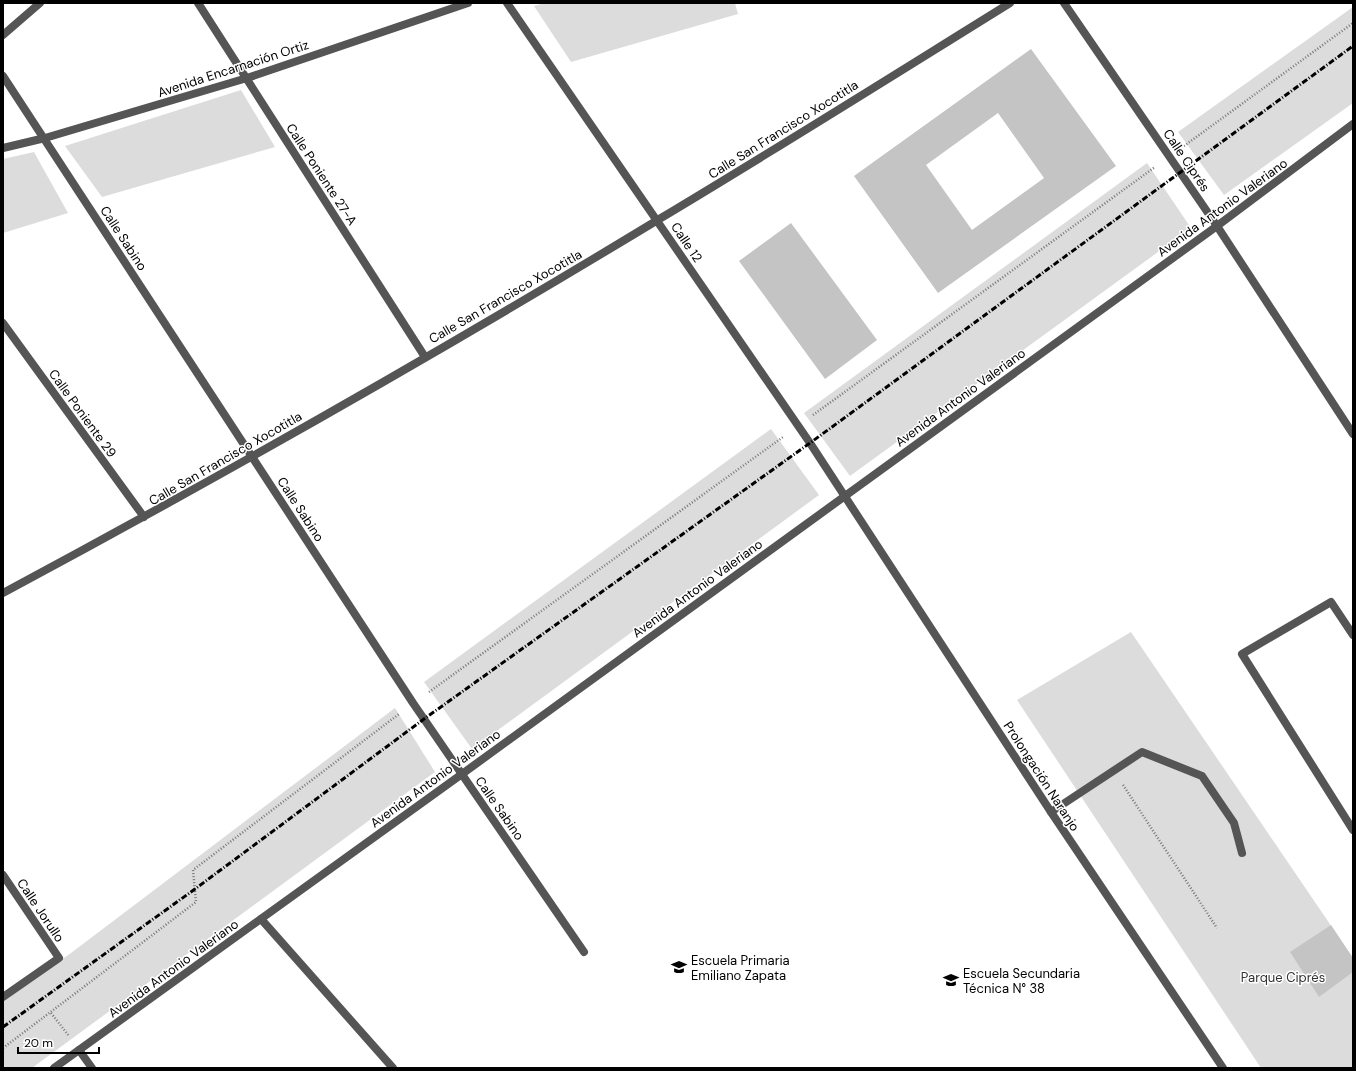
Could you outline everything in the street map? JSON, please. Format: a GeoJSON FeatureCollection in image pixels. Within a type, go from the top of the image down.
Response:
{"type":"FeatureCollection","features":[{"type":"Feature","properties":{"kind":"street"},"geometry":{"type":"LineString","coordinates":[[3,35],[40,3]]}},
{"type":"Feature","properties":{"kind":"street","name":"Calle Poniente 27-A"},"geometry":{"type":"LineString","coordinates":[[198,3],[425,357]]}},
{"type":"Feature","properties":{"kind":"street","name":"Avenida Encarnación Ortiz"},"geometry":{"type":"LineString","coordinates":[[3,148],[45,138],[247,78],[468,3]]}},
{"type":"Feature","properties":{"kind":"street","name":"Calle 12"},"geometry":{"type":"LineString","coordinates":[[508,3],[845,495]]}},
{"type":"Feature","properties":{"kind":"street","name":"Calle San Francisco Xocotitla"},"geometry":{"type":"LineString","coordinates":[[3,594],[144,517],[425,357],[657,220],[1010,3]]}},
{"type":"Feature","properties":{"kind":"street","name":"Calle Ciprés"},"geometry":{"type":"LineString","coordinates":[[1064,3],[1217,226],[1353,434]]}},
{"type":"Feature","properties":{"kind":"street","name":"Calle Sabino"},"geometry":{"type":"LineString","coordinates":[[3,76],[45,138],[413,703],[584,952]]}},
{"type":"Feature","properties":{"kind":"street","name":"Avenida Antonio Valeriano"},"geometry":{"type":"LineString","coordinates":[[54,1068],[1217,226],[1353,124]]}},
{"type":"Feature","properties":{"kind":"street","name":"Calle Poniente 29"},"geometry":{"type":"LineString","coordinates":[[3,323],[144,517]]}},
{"type":"Feature","properties":{"kind":"street","name":"Prolongación Naranjo"},"geometry":{"type":"LineString","coordinates":[[845,495],[1051,812],[1223,1068]]}},
{"type":"Feature","properties":{"kind":"street"},"geometry":{"type":"LineString","coordinates":[[1353,635],[1331,602],[1242,654],[1353,830]]}},
{"type":"Feature","properties":{"kind":"street"},"geometry":{"type":"LineString","coordinates":[[1051,812],[1142,752],[1202,776],[1234,823],[1242,853]]}},
{"type":"Feature","properties":{"kind":"street","name":"Calle Jorullo"},"geometry":{"type":"LineString","coordinates":[[3,875],[59,958],[3,997]]}},
{"type":"Feature","properties":{"kind":"street"},"geometry":{"type":"LineString","coordinates":[[261,919],[393,1068]]}},
{"type":"Feature","properties":{"kind":"street"},"geometry":{"type":"LineString","coordinates":[[79,1050],[92,1068]]}},
{"type":"Feature","properties":{"kind":"path"},"geometry":{"type":"LineString","coordinates":[[3,1048],[196,902],[193,870],[413,703],[798,426],[1353,23]]}},
{"type":"Feature","properties":{"kind":"path"},"geometry":{"type":"LineString","coordinates":[[1114,771],[1217,928]]}},
{"type":"Feature","properties":{"kind":"path"},"geometry":{"type":"LineString","coordinates":[[51,1012],[79,1050]]}},
{"type":"Feature","properties":{"kind":"green space"},"geometry":{"type":"Polygon","coordinates":[[[545,3],[735,3],[738,14],[571,62],[534,6],[545,3]]]}},
{"type":"Feature","properties":{"kind":"green space"},"geometry":{"type":"Polygon","coordinates":[[[1353,7],[1353,103],[1224,195],[1178,132],[1353,7]]]}},
{"type":"Feature","properties":{"kind":"green space"},"geometry":{"type":"Polygon","coordinates":[[[241,90],[275,147],[102,197],[65,146],[241,90]]]}},
{"type":"Feature","properties":{"kind":"green space"},"geometry":{"type":"Polygon","coordinates":[[[34,152],[68,213],[3,233],[3,159],[34,152]]]}},
{"type":"Feature","properties":{"kind":"green space"},"geometry":{"type":"Polygon","coordinates":[[[1147,163],[1191,228],[850,476],[804,413],[1147,163]]]}},
{"type":"Feature","properties":{"kind":"green space"},"geometry":{"type":"Polygon","coordinates":[[[771,429],[819,495],[472,749],[424,682],[771,429]]]}},
{"type":"Feature","properties":{"kind":"green space","name":"Parque Ciprés"},"geometry":{"type":"Polygon","coordinates":[[[1131,632],[1353,958],[1353,1068],[1261,1068],[1017,700],[1131,632]]]}},
{"type":"Feature","properties":{"kind":"green space"},"geometry":{"type":"Polygon","coordinates":[[[395,708],[435,772],[32,1068],[3,1068],[3,1002],[71,953],[395,708]]]}},
{"type":"Feature","properties":{"kind":"building"},"geometry":{"type":"Polygon","coordinates":[[[1031,49],[1116,166],[938,293],[854,176],[1031,49]],[[998,113],[926,165],[972,230],[1044,178],[998,113]]]}},
{"type":"Feature","properties":{"kind":"building"},"geometry":{"type":"Polygon","coordinates":[[[791,223],[877,340],[825,379],[739,261],[791,223]]]}},
{"type":"Feature","properties":{"kind":"building"},"geometry":{"type":"Polygon","coordinates":[[[1331,925],[1353,958],[1353,972],[1319,997],[1290,952],[1331,925]]]}},
{"type":"Feature","properties":{"kind":"railway"},"geometry":{"type":"LineString","coordinates":[[3,1027],[195,889],[424,719],[810,443],[1353,46]]}},
{"type":"Feature","properties":{"kind":"place","name":"Escuela Primaria Emiliano Zapata"},"geometry":{"type":"Point","coordinates":[679,967]}},
{"type":"Feature","properties":{"kind":"place","name":"Escuela Secundaria Técnica N° 38"},"geometry":{"type":"Point","coordinates":[951,980]}}]}
